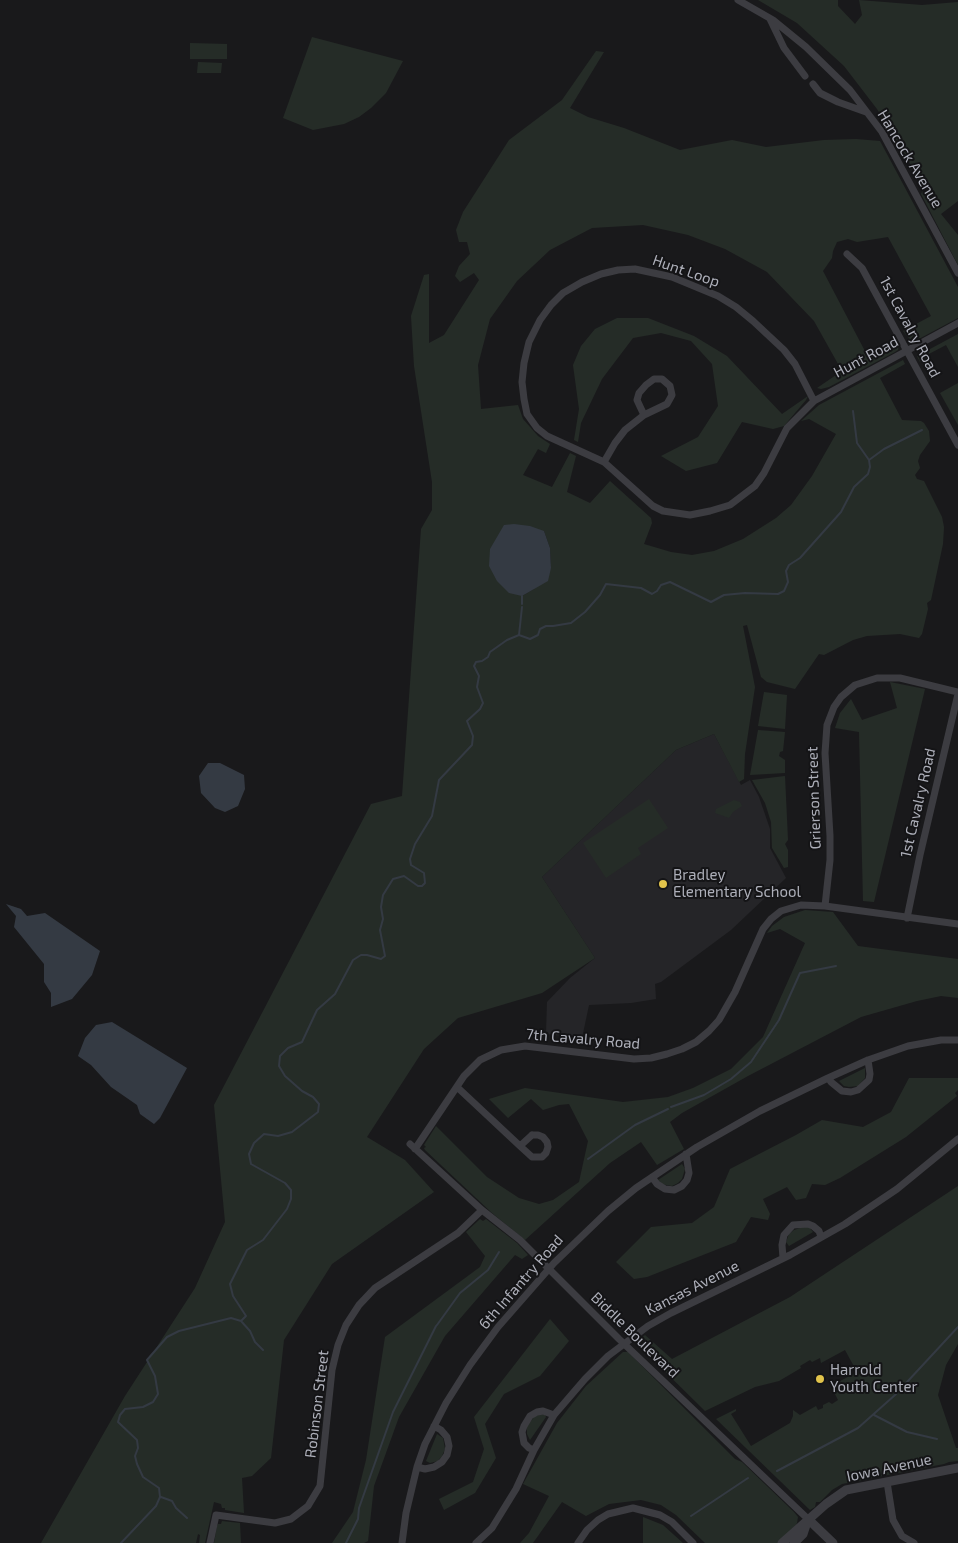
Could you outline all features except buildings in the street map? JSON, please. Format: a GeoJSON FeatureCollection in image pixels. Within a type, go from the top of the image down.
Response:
{"type":"FeatureCollection","features":[{"type":"Feature","properties":{"kind":"street","name":"Hancock Avenue"},"geometry":{"type":"LineString","coordinates":[[738,0],[770,18],[813,53],[850,90],[882,132],[958,274]]}},
{"type":"Feature","properties":{"kind":"street"},"geometry":{"type":"LineString","coordinates":[[770,18],[784,48],[805,76]]}},
{"type":"Feature","properties":{"kind":"street","name":"Hancock Avenue"},"geometry":{"type":"LineString","coordinates":[[813,84],[820,93],[866,112]]}},
{"type":"Feature","properties":{"kind":"street","name":"1st Cavalry Road"},"geometry":{"type":"LineString","coordinates":[[847,254],[862,268],[958,445]]}},
{"type":"Feature","properties":{"kind":"street","name":"Hunt Loop"},"geometry":{"type":"LineString","coordinates":[[635,269],[654,272],[697,287],[724,300],[753,320],[784,350],[795,364],[814,401],[788,428],[755,486],[730,504],[690,515],[664,511],[653,506],[604,462],[547,436],[536,428],[527,414],[522,382],[529,342],[540,320],[563,293],[600,274],[635,269]]}},
{"type":"Feature","properties":{"kind":"street","name":"Hunt Road"},"geometry":{"type":"LineString","coordinates":[[814,401],[958,323]]}},
{"type":"Feature","properties":{"kind":"street"},"geometry":{"type":"LineString","coordinates":[[604,462],[614,443],[625,430],[644,415],[667,404],[672,395],[670,386],[662,379],[654,379],[639,393],[637,400],[644,415]]}},
{"type":"Feature","properties":{"kind":"street","name":"Grierson Street"},"geometry":{"type":"LineString","coordinates":[[825,906],[830,860],[830,836],[825,753],[827,725],[834,708],[841,697],[855,686],[877,678],[900,678],[958,693]]}},
{"type":"Feature","properties":{"kind":"street","name":"1st Cavalry Road"},"geometry":{"type":"LineString","coordinates":[[907,918],[958,693]]}},
{"type":"Feature","properties":{"kind":"street","name":"7th Cavalry Road"},"geometry":{"type":"LineString","coordinates":[[412,1147],[464,1076],[480,1060],[501,1050],[525,1046],[634,1059],[651,1058],[682,1049],[696,1042],[719,1020],[731,999],[763,928],[781,911],[801,905],[825,906],[958,924]]}},
{"type":"Feature","properties":{"kind":"street","name":"6th Infantry Road"},"geometry":{"type":"LineString","coordinates":[[402,1543],[406,1513],[417,1466],[434,1426],[474,1359],[498,1328],[579,1237],[608,1211],[652,1177],[686,1154],[760,1111],[868,1060],[916,1044],[941,1040],[958,1040]]}},
{"type":"Feature","properties":{"kind":"street"},"geometry":{"type":"LineString","coordinates":[[828,1078],[842,1090],[851,1092],[858,1090],[869,1080],[868,1060]]}},
{"type":"Feature","properties":{"kind":"street"},"geometry":{"type":"LineString","coordinates":[[457,1087],[520,1146]]}},
{"type":"Feature","properties":{"kind":"street","name":"Kansas Avenue"},"geometry":{"type":"LineString","coordinates":[[476,1543],[492,1528],[516,1489],[534,1450],[554,1415],[585,1379],[624,1344],[648,1326],[670,1313],[784,1258],[845,1224],[897,1189],[958,1139]]}},
{"type":"Feature","properties":{"kind":"street","name":"Biddle Boulevard"},"geometry":{"type":"LineString","coordinates":[[412,1147],[482,1210],[520,1240],[624,1344],[833,1543]]}},
{"type":"Feature","properties":{"kind":"street"},"geometry":{"type":"LineString","coordinates":[[652,1177],[657,1184],[665,1189],[674,1190],[682,1186],[687,1180],[689,1173],[686,1154]]}},
{"type":"Feature","properties":{"kind":"street","name":"Robinson Street"},"geometry":{"type":"LineString","coordinates":[[210,1543],[216,1515],[275,1523],[291,1519],[308,1506],[320,1486],[332,1370],[338,1345],[346,1326],[359,1305],[375,1288],[458,1233],[482,1210]]}},
{"type":"Feature","properties":{"kind":"street"},"geometry":{"type":"LineString","coordinates":[[784,1258],[782,1245],[784,1236],[793,1226],[808,1224],[819,1231],[821,1237]]}},
{"type":"Feature","properties":{"kind":"street"},"geometry":{"type":"LineString","coordinates":[[534,1450],[524,1443],[522,1432],[524,1426],[530,1416],[537,1412],[554,1415]]}},
{"type":"Feature","properties":{"kind":"street"},"geometry":{"type":"LineString","coordinates":[[417,1466],[425,1469],[434,1467],[442,1462],[447,1455],[449,1446],[447,1437],[434,1426]]}},
{"type":"Feature","properties":{"kind":"street","name":"Iowa Avenue"},"geometry":{"type":"LineString","coordinates":[[782,1543],[799,1526],[808,1521],[826,1504],[846,1490],[958,1468]]}},
{"type":"Feature","properties":{"kind":"street"},"geometry":{"type":"LineString","coordinates":[[887,1482],[894,1520],[902,1536],[914,1543]]}},
{"type":"Feature","properties":{"kind":"street"},"geometry":{"type":"LineString","coordinates":[[578,1543],[587,1530],[598,1520],[608,1514],[633,1508],[660,1515],[672,1522],[693,1543]]}},
{"type":"Feature","properties":{"kind":"street","name":"Iowa Avenue"},"geometry":{"type":"LineString","coordinates":[[794,1543],[803,1534],[808,1521]]}},
{"type":"Feature","properties":{"kind":"shaded area"},"geometry":{"type":"Polygon","coordinates":[[[758,0],[838,0],[838,6],[855,24],[862,15],[859,0],[922,5],[958,2],[958,201],[941,214],[958,235],[958,265],[921,194],[922,192],[908,159],[877,109],[844,66],[797,23],[758,0]]]}},
{"type":"Feature","properties":{"kind":"shaded area"},"geometry":{"type":"Polygon","coordinates":[[[312,37],[403,61],[386,93],[371,108],[359,117],[344,124],[313,130],[283,118],[312,37]]]}},
{"type":"Feature","properties":{"kind":"shaded area"},"geometry":{"type":"Polygon","coordinates":[[[190,43],[227,44],[227,59],[190,59],[190,43]]]}},
{"type":"Feature","properties":{"kind":"shaded area"},"geometry":{"type":"Polygon","coordinates":[[[596,51],[604,52],[570,108],[588,117],[624,128],[680,150],[732,140],[766,147],[824,140],[856,139],[880,141],[958,287],[958,318],[915,341],[910,340],[903,331],[931,316],[888,237],[857,242],[848,239],[837,242],[832,258],[823,271],[867,355],[897,340],[899,345],[898,350],[895,352],[829,387],[821,389],[817,388],[842,371],[814,321],[767,272],[725,249],[688,235],[643,225],[592,228],[550,250],[517,281],[490,319],[478,365],[481,409],[518,405],[523,419],[538,436],[550,444],[546,453],[538,449],[523,475],[552,487],[570,453],[576,456],[567,492],[590,503],[610,481],[651,518],[652,523],[644,544],[671,552],[692,555],[714,551],[743,539],[776,518],[791,505],[812,476],[836,434],[809,419],[801,421],[819,405],[903,360],[905,364],[880,378],[902,420],[921,421],[929,431],[930,441],[920,455],[918,461],[920,468],[915,475],[917,479],[924,481],[942,517],[944,527],[943,544],[931,600],[927,603],[928,609],[922,634],[919,638],[900,634],[867,636],[853,640],[824,655],[819,654],[795,689],[767,682],[761,677],[747,625],[743,626],[755,687],[745,754],[744,779],[739,782],[714,734],[676,750],[542,877],[595,958],[542,993],[458,1018],[424,1049],[367,1137],[405,1160],[434,1192],[332,1264],[284,1340],[271,1458],[252,1476],[242,1478],[244,1513],[225,1510],[221,1504],[214,1502],[205,1543],[199,1543],[200,1535],[198,1534],[196,1543],[41,1543],[125,1396],[195,1288],[225,1222],[214,1105],[371,804],[402,796],[421,529],[432,510],[432,482],[414,366],[411,316],[424,275],[429,274],[429,343],[444,335],[479,280],[474,273],[460,282],[455,276],[459,266],[470,254],[467,242],[459,242],[456,230],[463,212],[509,140],[562,100],[596,51]],[[544,531],[522,596],[534,589],[551,568],[550,548],[544,531]]]}},
{"type":"Feature","properties":{"kind":"shaded area"},"geometry":{"type":"Polygon","coordinates":[[[198,62],[222,63],[221,73],[197,73],[198,62]]]}},
{"type":"Feature","properties":{"kind":"shaded area"},"geometry":{"type":"Polygon","coordinates":[[[617,318],[648,318],[694,336],[727,356],[782,414],[808,396],[784,426],[773,429],[742,422],[717,463],[686,471],[661,456],[698,437],[718,406],[712,364],[691,341],[661,333],[633,338],[602,379],[581,423],[578,442],[574,440],[579,409],[573,365],[581,346],[595,329],[617,318]]]}},
{"type":"Feature","properties":{"kind":"shaded area"},"geometry":{"type":"Polygon","coordinates":[[[958,334],[958,367],[946,345],[927,355],[928,358],[920,362],[917,356],[958,334]]]}},
{"type":"Feature","properties":{"kind":"shaded area"},"geometry":{"type":"Polygon","coordinates":[[[958,383],[958,425],[940,393],[958,383]]]}},
{"type":"Feature","properties":{"kind":"shaded area"},"geometry":{"type":"Polygon","coordinates":[[[504,525],[530,526],[544,531],[550,548],[551,568],[548,581],[522,596],[509,593],[497,581],[489,566],[490,549],[504,525]]]}},
{"type":"Feature","properties":{"kind":"shaded area"},"geometry":{"type":"Polygon","coordinates":[[[890,682],[925,689],[874,902],[863,901],[859,732],[835,728],[840,713],[851,699],[862,720],[897,708],[890,682]]]}},
{"type":"Feature","properties":{"kind":"shaded area"},"geometry":{"type":"Polygon","coordinates":[[[764,692],[787,695],[785,729],[758,726],[764,692]]]}},
{"type":"Feature","properties":{"kind":"shaded area"},"geometry":{"type":"Polygon","coordinates":[[[758,730],[785,732],[783,751],[780,752],[779,756],[785,760],[785,773],[750,775],[758,730]]]}},
{"type":"Feature","properties":{"kind":"shaded area","name":"Bradley Elementary School"},"geometry":{"type":"Polygon","coordinates":[[[714,734],[741,785],[750,780],[759,797],[770,829],[770,848],[786,878],[731,930],[661,982],[655,984],[656,999],[631,1003],[589,1005],[582,1038],[546,1034],[547,1002],[570,978],[595,958],[542,877],[676,750],[714,734]]]}},
{"type":"Feature","properties":{"kind":"shaded area"},"geometry":{"type":"Polygon","coordinates":[[[208,763],[220,763],[244,775],[245,789],[238,806],[225,812],[215,808],[201,793],[199,776],[208,763]]]}},
{"type":"Feature","properties":{"kind":"shaded area"},"geometry":{"type":"Polygon","coordinates":[[[785,776],[788,840],[785,844],[788,850],[788,867],[784,868],[772,848],[771,822],[765,803],[752,780],[785,776]]]}},
{"type":"Feature","properties":{"kind":"shaded area"},"geometry":{"type":"Polygon","coordinates":[[[649,799],[668,828],[638,848],[641,854],[606,878],[583,843],[649,799]]]}},
{"type":"Feature","properties":{"kind":"shaded area"},"geometry":{"type":"Polygon","coordinates":[[[734,800],[740,802],[742,806],[733,812],[729,818],[715,813],[716,809],[734,800]]]}},
{"type":"Feature","properties":{"kind":"shaded area"},"geometry":{"type":"Polygon","coordinates":[[[6,904],[21,909],[27,916],[45,913],[100,951],[92,975],[72,999],[51,1007],[51,993],[44,982],[44,964],[14,927],[16,916],[6,904]]]}},
{"type":"Feature","properties":{"kind":"shaded area"},"geometry":{"type":"Polygon","coordinates":[[[805,910],[833,912],[858,946],[958,959],[958,998],[941,996],[861,1017],[748,1076],[682,1113],[670,1122],[684,1149],[657,1165],[641,1142],[610,1163],[525,1240],[492,1213],[425,1150],[424,1148],[426,1147],[424,1145],[436,1126],[487,1177],[519,1198],[539,1204],[553,1200],[579,1182],[588,1141],[569,1104],[543,1110],[531,1099],[508,1118],[489,1099],[525,1088],[623,1102],[668,1097],[693,1088],[731,1069],[763,1037],[805,943],[780,929],[767,933],[772,926],[784,917],[805,910]]]}},
{"type":"Feature","properties":{"kind":"shaded area"},"geometry":{"type":"Polygon","coordinates":[[[112,1022],[187,1068],[160,1118],[154,1124],[140,1114],[137,1105],[111,1087],[91,1065],[78,1056],[85,1038],[96,1025],[112,1022]]]}},
{"type":"Feature","properties":{"kind":"shaded area"},"geometry":{"type":"Polygon","coordinates":[[[865,1068],[865,1078],[858,1086],[844,1086],[839,1081],[865,1068]]]}},
{"type":"Feature","properties":{"kind":"shaded area"},"geometry":{"type":"Polygon","coordinates":[[[909,1078],[958,1078],[958,1090],[955,1093],[957,1096],[906,1137],[840,1178],[825,1185],[812,1184],[806,1198],[796,1200],[787,1187],[763,1199],[770,1214],[768,1220],[751,1217],[736,1242],[647,1277],[634,1279],[616,1262],[651,1227],[692,1223],[714,1207],[730,1169],[822,1120],[863,1127],[891,1112],[909,1078]]]}},
{"type":"Feature","properties":{"kind":"shaded area"},"geometry":{"type":"Polygon","coordinates":[[[682,1164],[685,1169],[682,1179],[678,1183],[672,1186],[661,1184],[658,1180],[682,1164]]]}},
{"type":"Feature","properties":{"kind":"shaded area"},"geometry":{"type":"Polygon","coordinates":[[[958,1186],[958,1344],[946,1365],[938,1395],[956,1448],[958,1448],[958,1461],[842,1484],[832,1490],[820,1502],[816,1502],[815,1507],[810,1510],[716,1419],[736,1409],[731,1414],[751,1446],[790,1423],[793,1410],[800,1415],[816,1406],[818,1410],[829,1402],[832,1404],[838,1400],[831,1386],[857,1372],[845,1350],[821,1363],[820,1358],[812,1362],[810,1360],[800,1366],[801,1368],[779,1381],[755,1387],[705,1411],[636,1343],[645,1335],[672,1359],[790,1297],[958,1186]]]}},
{"type":"Feature","properties":{"kind":"shaded area"},"geometry":{"type":"Polygon","coordinates":[[[480,1219],[483,1221],[486,1219],[517,1243],[528,1255],[522,1259],[515,1255],[445,1336],[399,1417],[374,1486],[368,1541],[364,1543],[332,1543],[353,1512],[366,1460],[385,1337],[480,1267],[485,1256],[466,1232],[480,1219]]]}},
{"type":"Feature","properties":{"kind":"shaded area"},"geometry":{"type":"Polygon","coordinates":[[[803,1227],[809,1227],[813,1232],[789,1246],[786,1242],[789,1234],[803,1227]]]}},
{"type":"Feature","properties":{"kind":"shaded area"},"geometry":{"type":"Polygon","coordinates":[[[550,1319],[569,1341],[540,1376],[504,1394],[485,1424],[496,1458],[475,1493],[444,1510],[439,1499],[473,1482],[484,1449],[474,1417],[550,1319]]]}},
{"type":"Feature","properties":{"kind":"shaded area"},"geometry":{"type":"Polygon","coordinates":[[[623,1352],[628,1352],[735,1459],[742,1462],[794,1512],[798,1517],[797,1523],[779,1543],[705,1543],[676,1515],[661,1505],[641,1500],[609,1504],[586,1516],[562,1502],[533,1543],[520,1543],[529,1533],[549,1496],[523,1484],[557,1423],[586,1386],[623,1352]]]}},
{"type":"Feature","properties":{"kind":"shaded area"},"geometry":{"type":"Polygon","coordinates":[[[540,1414],[546,1417],[530,1440],[527,1434],[527,1426],[535,1416],[540,1414]]]}},
{"type":"Feature","properties":{"kind":"shaded area"},"geometry":{"type":"Polygon","coordinates":[[[437,1434],[443,1438],[445,1449],[438,1461],[430,1463],[426,1461],[437,1434]]]}},
{"type":"Feature","properties":{"kind":"shaded area"},"geometry":{"type":"Polygon","coordinates":[[[643,1517],[663,1525],[683,1543],[643,1543],[643,1517]]]}},
{"type":"Feature","properties":{"kind":"shaded area"},"geometry":{"type":"Polygon","coordinates":[[[222,1521],[240,1523],[241,1543],[214,1543],[217,1526],[222,1521]]]}},
{"type":"Feature","properties":{"kind":"waterway"},"geometry":{"type":"LineString","coordinates":[[853,411],[857,443],[869,460]]}},
{"type":"Feature","properties":{"kind":"waterway"},"geometry":{"type":"LineString","coordinates":[[121,1543],[156,1506],[160,1497],[159,1488],[143,1477],[135,1456],[138,1448],[137,1440],[118,1422],[120,1415],[125,1409],[143,1407],[153,1402],[158,1394],[155,1376],[147,1360],[167,1337],[179,1331],[231,1318],[241,1321],[246,1316],[233,1296],[230,1284],[247,1250],[263,1240],[287,1209],[291,1199],[291,1190],[285,1183],[251,1164],[249,1154],[254,1143],[264,1134],[278,1136],[292,1132],[318,1112],[319,1104],[313,1097],[302,1091],[285,1076],[279,1066],[280,1056],[288,1048],[302,1042],[317,1010],[335,994],[353,960],[361,955],[381,959],[385,956],[380,930],[383,919],[381,907],[383,895],[393,879],[404,876],[418,886],[422,886],[425,883],[424,873],[411,865],[410,859],[415,844],[432,816],[439,780],[472,745],[473,736],[467,721],[480,709],[483,703],[477,687],[479,676],[474,666],[476,662],[482,661],[488,657],[490,652],[507,640],[519,635],[530,639],[538,635],[540,629],[546,626],[571,623],[585,612],[600,595],[606,584],[641,588],[652,594],[661,585],[670,582],[711,602],[724,595],[745,593],[778,594],[784,591],[788,582],[786,571],[789,565],[800,558],[841,512],[854,487],[868,474],[869,460],[884,449],[922,430]]}},
{"type":"Feature","properties":{"kind":"waterway"},"geometry":{"type":"LineString","coordinates":[[522,596],[522,604]]}},
{"type":"Feature","properties":{"kind":"waterway"},"geometry":{"type":"LineString","coordinates":[[519,635],[522,607]]}},
{"type":"Feature","properties":{"kind":"waterway"},"geometry":{"type":"LineString","coordinates":[[671,1107],[704,1095],[731,1079],[751,1062],[779,1020],[800,973],[836,966]]}},
{"type":"Feature","properties":{"kind":"waterway"},"geometry":{"type":"LineString","coordinates":[[588,1159],[635,1125],[668,1109]]}},
{"type":"Feature","properties":{"kind":"waterway"},"geometry":{"type":"LineString","coordinates":[[437,1325],[460,1293],[488,1270],[499,1252]]}},
{"type":"Feature","properties":{"kind":"waterway"},"geometry":{"type":"LineString","coordinates":[[241,1321],[250,1331],[255,1342],[263,1350]]}},
{"type":"Feature","properties":{"kind":"waterway"},"geometry":{"type":"LineString","coordinates":[[346,1543],[358,1519],[359,1508],[393,1412],[436,1326]]}},
{"type":"Feature","properties":{"kind":"waterway"},"geometry":{"type":"LineString","coordinates":[[777,1471],[858,1428],[895,1395],[958,1327]]}},
{"type":"Feature","properties":{"kind":"waterway"},"geometry":{"type":"LineString","coordinates":[[874,1415],[907,1432],[937,1439]]}},
{"type":"Feature","properties":{"kind":"waterway"},"geometry":{"type":"LineString","coordinates":[[691,1516],[748,1478]]}},
{"type":"Feature","properties":{"kind":"waterway"},"geometry":{"type":"LineString","coordinates":[[161,1497],[172,1501],[176,1508],[187,1518]]}},
{"type":"Feature","properties":{"kind":"place","name":"Bradley Elementary School"},"geometry":{"type":"Point","coordinates":[663,884]}},
{"type":"Feature","properties":{"kind":"place","name":"Harrold Youth Center"},"geometry":{"type":"Point","coordinates":[820,1379]}}]}
